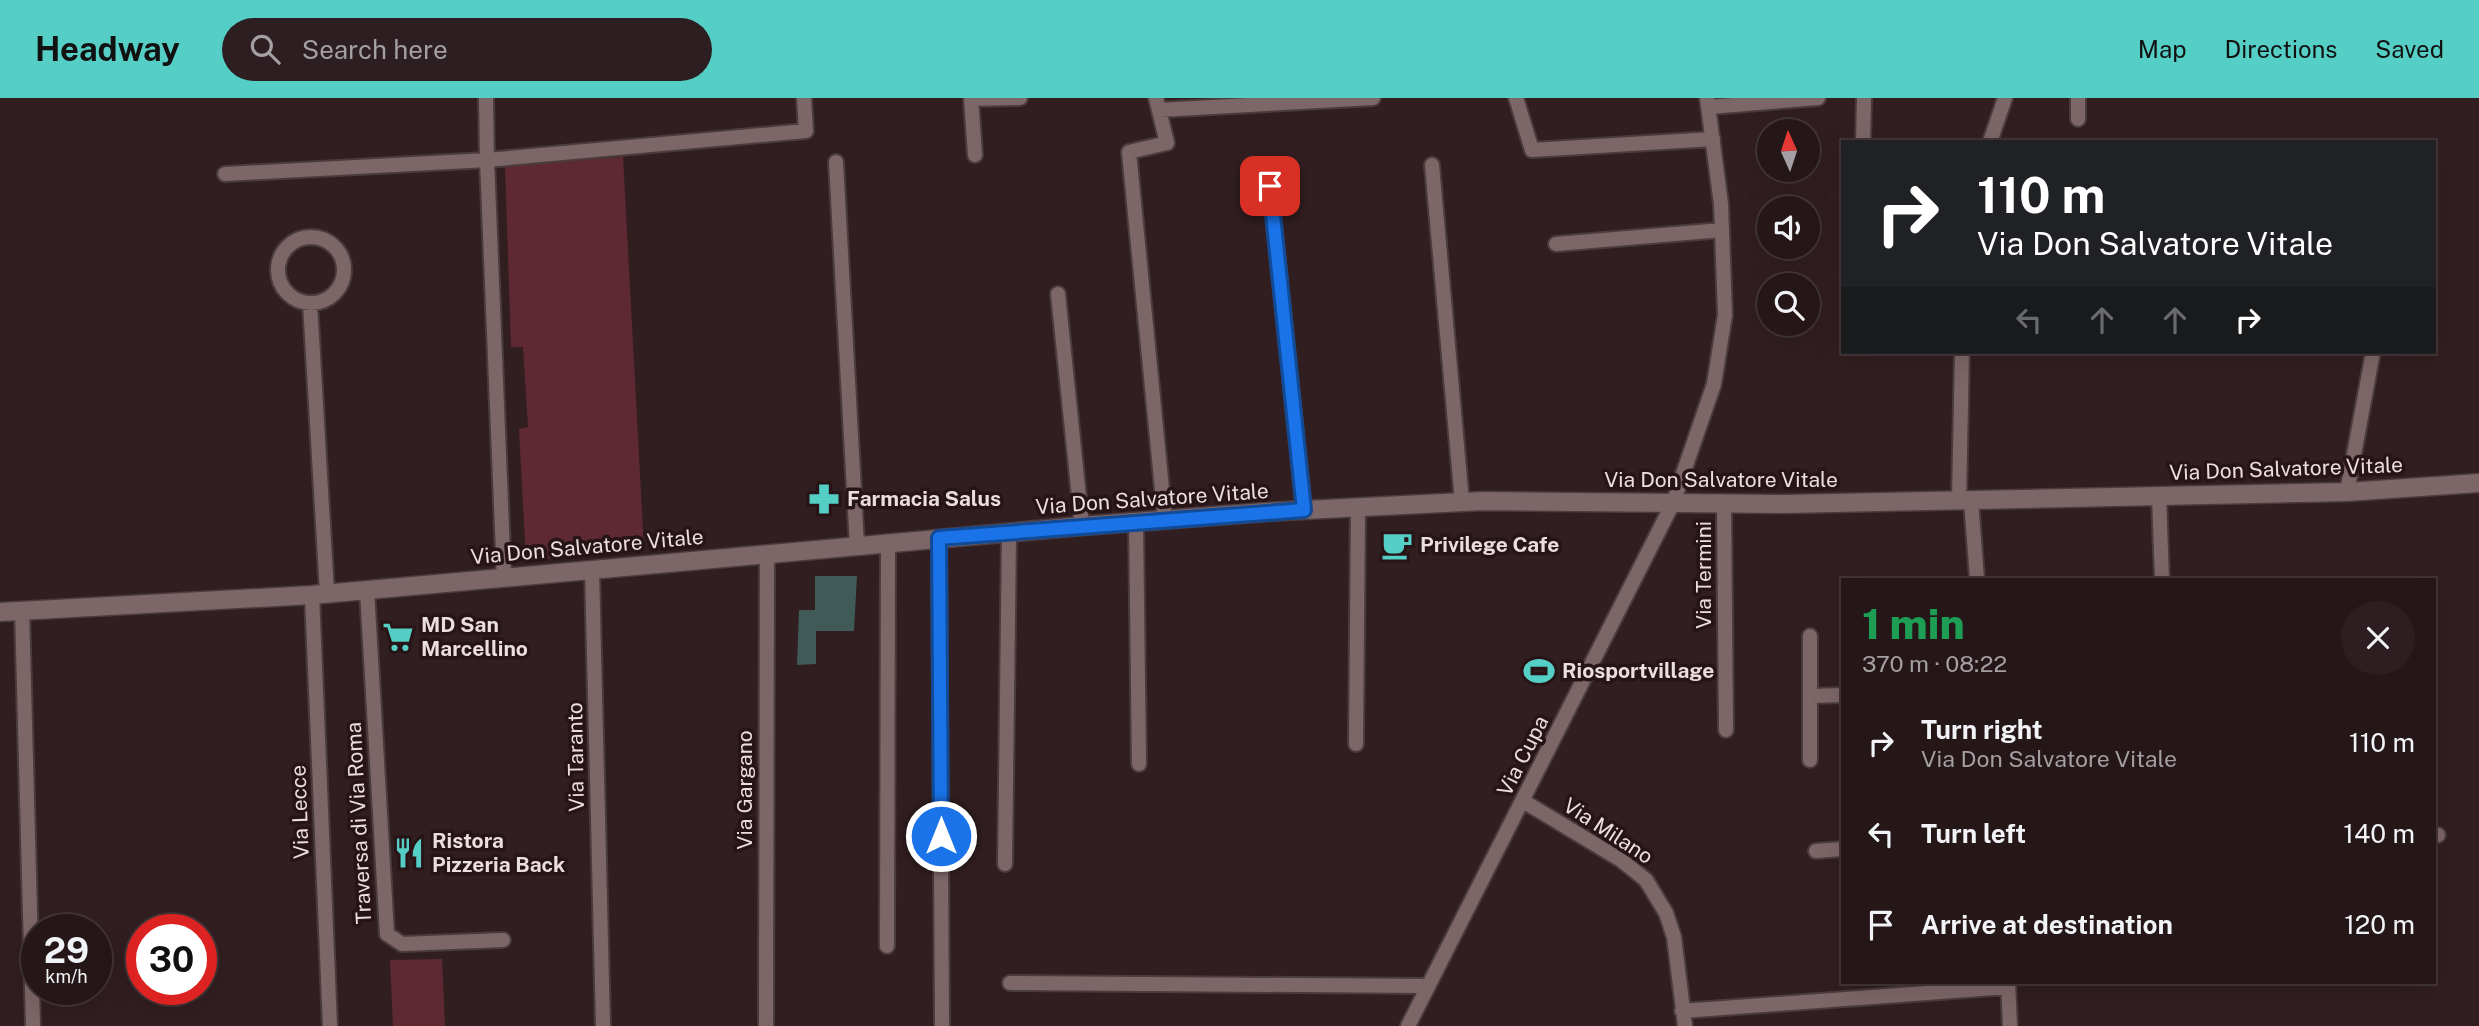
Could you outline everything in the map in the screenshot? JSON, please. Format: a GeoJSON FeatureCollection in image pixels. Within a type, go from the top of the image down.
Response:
{"type":"FeatureCollection","features":[{"type":"Feature","properties":{"kind":"street"},"geometry":{"type":"LineString","coordinates":[[486,98],[505,578]]}},
{"type":"Feature","properties":{"kind":"street"},"geometry":{"type":"LineString","coordinates":[[225,174],[487,160],[806,131],[804,98]]}},
{"type":"Feature","properties":{"kind":"street"},"geometry":{"type":"LineString","coordinates":[[975,155],[971,99],[1020,98]]}},
{"type":"Feature","properties":{"kind":"street"},"geometry":{"type":"LineString","coordinates":[[1165,520],[1129,152],[1167,143],[1157,104],[1373,98]]}},
{"type":"Feature","properties":{"kind":"street"},"geometry":{"type":"LineString","coordinates":[[1516,98],[1532,150],[1713,139]]}},
{"type":"Feature","properties":{"kind":"street"},"geometry":{"type":"LineString","coordinates":[[1708,103],[1818,98]]}},
{"type":"Feature","properties":{"kind":"street"},"geometry":{"type":"LineString","coordinates":[[1863,140],[1864,98]]}},
{"type":"Feature","properties":{"kind":"street"},"geometry":{"type":"LineString","coordinates":[[1991,140],[2005,98]]}},
{"type":"Feature","properties":{"kind":"street"},"geometry":{"type":"LineString","coordinates":[[2078,98],[2078,119]]}},
{"type":"Feature","properties":{"kind":"street","name":"Via Cupa"},"geometry":{"type":"LineString","coordinates":[[1408,1026],[1673,503],[1714,384],[1725,315],[1721,204],[1708,103]]}},
{"type":"Feature","properties":{"kind":"street"},"geometry":{"type":"LineString","coordinates":[[836,162],[857,545]]}},
{"type":"Feature","properties":{"kind":"street"},"geometry":{"type":"LineString","coordinates":[[1432,165],[1462,502]]}},
{"type":"Feature","properties":{"kind":"street"},"geometry":{"type":"LineString","coordinates":[[1270,186],[1304,510]]}},
{"type":"Feature","properties":{"kind":"street"},"geometry":{"type":"LineString","coordinates":[[1556,244],[1722,230]]}},
{"type":"Feature","properties":{"kind":"street"},"geometry":{"type":"LineString","coordinates":[[317,237],[336,248],[342,257],[344,268],[338,288],[321,301],[310,303],[290,295],[283,287],[278,266],[281,256],[296,241],[317,237]]}},
{"type":"Feature","properties":{"kind":"street"},"geometry":{"type":"LineString","coordinates":[[1058,294],[1082,526]]}},
{"type":"Feature","properties":{"kind":"street","name":"Via Lecce"},"geometry":{"type":"LineString","coordinates":[[310,303],[330,1026]]}},
{"type":"Feature","properties":{"kind":"street"},"geometry":{"type":"LineString","coordinates":[[1962,354],[1965,500],[1977,578]]}},
{"type":"Feature","properties":{"kind":"street"},"geometry":{"type":"LineString","coordinates":[[2347,492],[2373,354]]}},
{"type":"Feature","properties":{"kind":"street","name":"Via Don Salvatore Vitale"},"geometry":{"type":"LineString","coordinates":[[0,612],[319,594],[939,538],[1304,510],[1462,502],[1724,504],[2347,492],[2479,483]]}},
{"type":"Feature","properties":{"kind":"street"},"geometry":{"type":"LineString","coordinates":[[2159,496],[2162,578]]}},
{"type":"Feature","properties":{"kind":"street","name":"Via Termini"},"geometry":{"type":"LineString","coordinates":[[1724,504],[1726,730]]}},
{"type":"Feature","properties":{"kind":"street"},"geometry":{"type":"LineString","coordinates":[[1356,744],[1358,508]]}},
{"type":"Feature","properties":{"kind":"street"},"geometry":{"type":"LineString","coordinates":[[1136,523],[1139,764]]}},
{"type":"Feature","properties":{"kind":"street"},"geometry":{"type":"LineString","coordinates":[[1005,864],[1009,533]]}},
{"type":"Feature","properties":{"kind":"street"},"geometry":{"type":"LineString","coordinates":[[939,538],[942,1025]]}},
{"type":"Feature","properties":{"kind":"street"},"geometry":{"type":"LineString","coordinates":[[887,946],[888,543]]}},
{"type":"Feature","properties":{"kind":"street","name":"Via Gargano"},"geometry":{"type":"LineString","coordinates":[[766,1026],[767,554]]}},
{"type":"Feature","properties":{"kind":"street","name":"Via Taranto"},"geometry":{"type":"LineString","coordinates":[[592,570],[603,1026]]}},
{"type":"Feature","properties":{"kind":"street","name":"Traversa di Via Roma"},"geometry":{"type":"LineString","coordinates":[[367,590],[387,934],[402,944],[503,940]]}},
{"type":"Feature","properties":{"kind":"street"},"geometry":{"type":"LineString","coordinates":[[22,611],[33,1026]]}},
{"type":"Feature","properties":{"kind":"street"},"geometry":{"type":"LineString","coordinates":[[1810,636],[1810,760]]}},
{"type":"Feature","properties":{"kind":"street"},"geometry":{"type":"LineString","coordinates":[[1810,696],[1841,695]]}},
{"type":"Feature","properties":{"kind":"street","name":"Via Milano"},"geometry":{"type":"LineString","coordinates":[[1523,801],[1621,860],[1646,880],[1666,914],[1674,937],[1685,1026]]}},
{"type":"Feature","properties":{"kind":"street"},"geometry":{"type":"LineString","coordinates":[[1816,850],[1841,849]]}},
{"type":"Feature","properties":{"kind":"street"},"geometry":{"type":"LineString","coordinates":[[1010,983],[1428,986]]}},
{"type":"Feature","properties":{"kind":"street"},"geometry":{"type":"LineString","coordinates":[[1682,1011],[2008,984],[2010,1026]]}},
{"type":"Feature","properties":{"kind":"shaded area"},"geometry":{"type":"Polygon","coordinates":[[[623,157],[644,549],[526,561],[519,429],[528,427],[523,347],[511,347],[505,166],[623,157]]]}},
{"type":"Feature","properties":{"kind":"shaded area"},"geometry":{"type":"Polygon","coordinates":[[[442,959],[445,1026],[393,1026],[390,960],[442,959]]]}},
{"type":"Feature","properties":{"kind":"building"},"geometry":{"type":"Polygon","coordinates":[[[815,576],[857,576],[854,631],[816,631],[816,664],[797,665],[799,610],[815,610],[815,576]]]}},
{"type":"Feature","properties":{"kind":"place","name":"Farmacia Salus"},"geometry":{"type":"Point","coordinates":[824,499]}},
{"type":"Feature","properties":{"kind":"place","name":"Privilege Cafe"},"geometry":{"type":"Point","coordinates":[1397,545]}},
{"type":"Feature","properties":{"kind":"place","name":"MD San Marcellino"},"geometry":{"type":"Point","coordinates":[398,637]}},
{"type":"Feature","properties":{"kind":"place","name":"Riosportvillage"},"geometry":{"type":"Point","coordinates":[1539,671]}},
{"type":"Feature","properties":{"kind":"place","name":"Ristora Pizzeria Back"},"geometry":{"type":"Point","coordinates":[409,853]}},
{"type":"Feature","properties":{"kind":"route"},"geometry":{"type":"LineString","coordinates":[[941,836],[939,538],[1304,510],[1270,186]]}}]}
